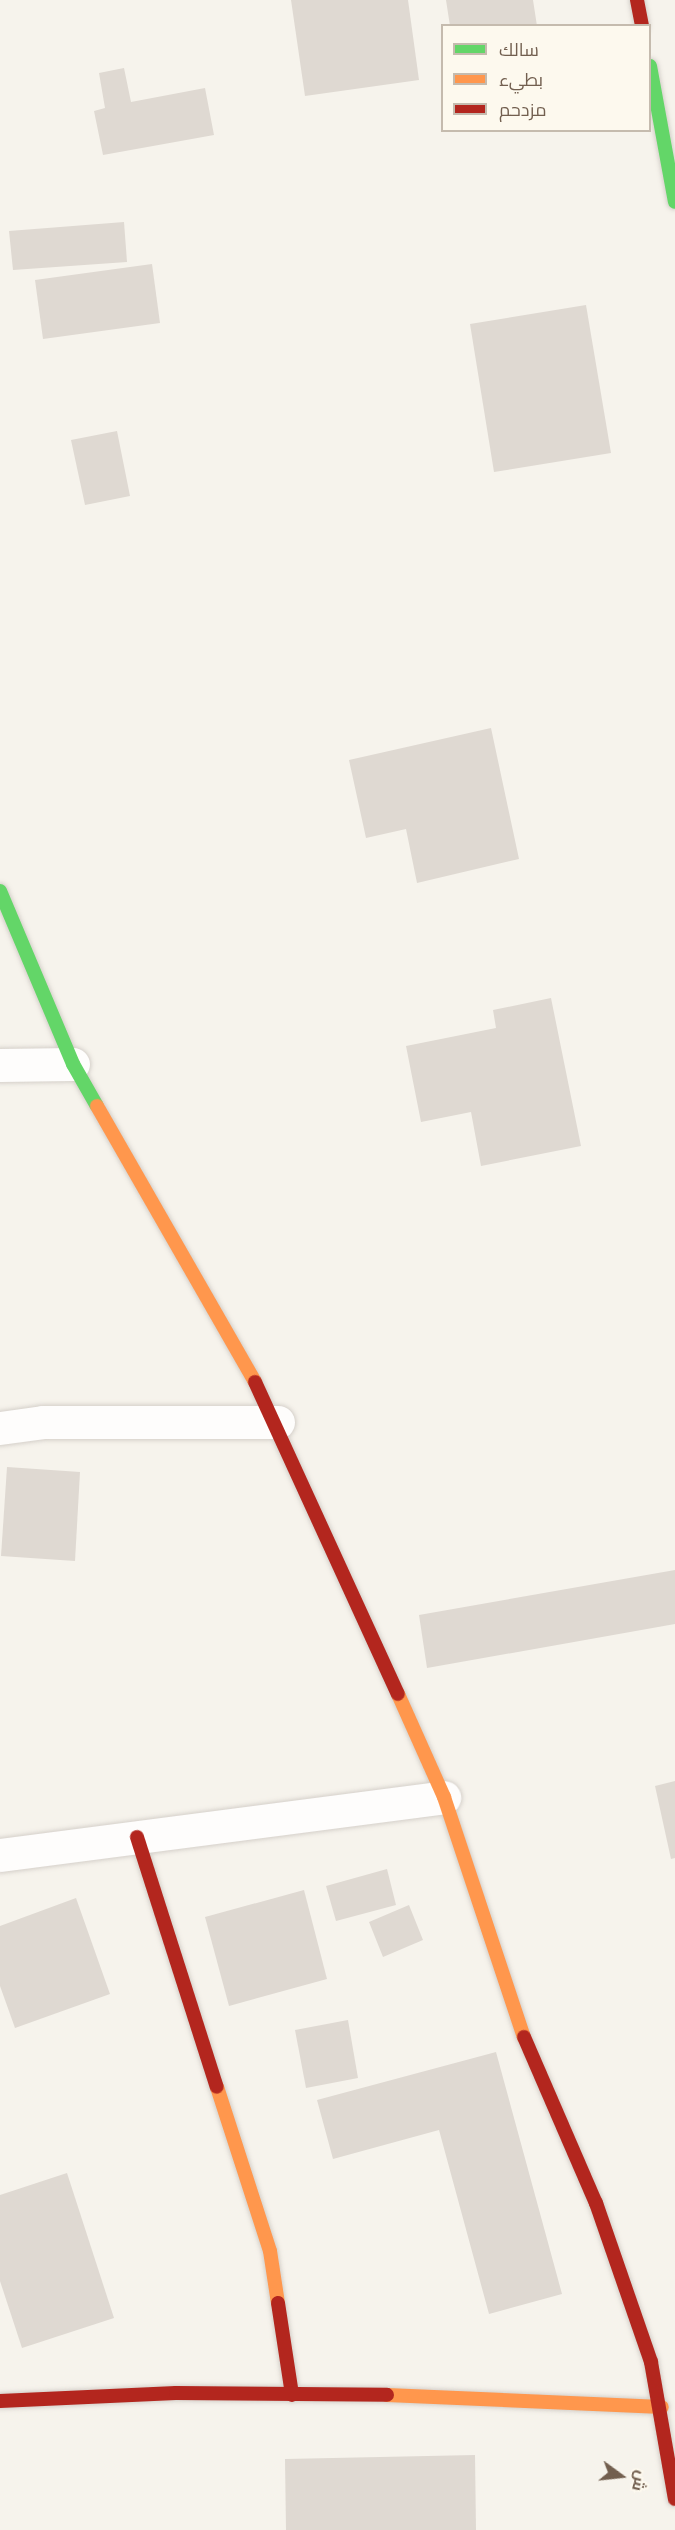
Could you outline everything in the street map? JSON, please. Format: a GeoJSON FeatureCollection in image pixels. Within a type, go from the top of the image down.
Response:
{"type":"FeatureCollection","features":[{"type":"Feature","properties":{"kind":"main road"},"geometry":{"type":"LineString","coordinates":[[637,0],[642,24]]}},
{"type":"Feature","properties":{"kind":"main road"},"geometry":{"type":"LineString","coordinates":[[651,71],[675,202]]}},
{"type":"Feature","properties":{"kind":"main road"},"geometry":{"type":"LineString","coordinates":[[0,891],[73,1064],[278,1422],[444,1797],[525,2039],[596,2203],[662,2408],[675,2499]]}},
{"type":"Feature","properties":{"kind":"main road"},"geometry":{"type":"LineString","coordinates":[[137,1837],[270,2251],[292,2394]]}},
{"type":"Feature","properties":{"kind":"main road"},"geometry":{"type":"LineString","coordinates":[[0,2401],[292,2394],[662,2408]]}},
{"type":"Feature","properties":{"kind":"street"},"geometry":{"type":"LineString","coordinates":[[0,1065],[73,1064]]}},
{"type":"Feature","properties":{"kind":"street"},"geometry":{"type":"LineString","coordinates":[[0,1428],[43,1422],[278,1422]]}},
{"type":"Feature","properties":{"kind":"street"},"geometry":{"type":"LineString","coordinates":[[0,1855],[444,1797]]}},
{"type":"Feature","properties":{"kind":"building"},"geometry":{"type":"Polygon","coordinates":[[[291,0],[408,0],[419,80],[305,96],[291,0]]]}},
{"type":"Feature","properties":{"kind":"building"},"geometry":{"type":"Polygon","coordinates":[[[446,0],[533,0],[537,24],[450,24],[446,0]]]}},
{"type":"Feature","properties":{"kind":"building"},"geometry":{"type":"Polygon","coordinates":[[[124,68],[131,102],[205,88],[214,135],[103,155],[94,111],[105,108],[99,73],[124,68]]]}},
{"type":"Feature","properties":{"kind":"building"},"geometry":{"type":"Polygon","coordinates":[[[124,222],[127,262],[13,270],[9,231],[124,222]]]}},
{"type":"Feature","properties":{"kind":"building"},"geometry":{"type":"Polygon","coordinates":[[[152,264],[160,323],[43,339],[35,280],[152,264]]]}},
{"type":"Feature","properties":{"kind":"building"},"geometry":{"type":"Polygon","coordinates":[[[586,305],[611,453],[494,472],[470,324],[586,305]]]}},
{"type":"Feature","properties":{"kind":"building"},"geometry":{"type":"Polygon","coordinates":[[[117,431],[130,496],[85,505],[71,440],[117,431]]]}},
{"type":"Feature","properties":{"kind":"building"},"geometry":{"type":"Polygon","coordinates":[[[491,728],[519,859],[417,883],[406,829],[366,838],[349,760],[491,728]]]}},
{"type":"Feature","properties":{"kind":"building"},"geometry":{"type":"Polygon","coordinates":[[[551,998],[581,1146],[481,1166],[471,1112],[421,1122],[406,1046],[496,1028],[493,1010],[551,998]]]}},
{"type":"Feature","properties":{"kind":"building"},"geometry":{"type":"Polygon","coordinates":[[[7,1467],[80,1472],[75,1561],[1,1556],[7,1467]]]}},
{"type":"Feature","properties":{"kind":"building"},"geometry":{"type":"Polygon","coordinates":[[[675,1570],[675,1624],[427,1668],[419,1615],[675,1570]]]}},
{"type":"Feature","properties":{"kind":"building"},"geometry":{"type":"Polygon","coordinates":[[[675,1781],[675,1858],[671,1859],[655,1786],[675,1781]]]}},
{"type":"Feature","properties":{"kind":"building"},"geometry":{"type":"Polygon","coordinates":[[[387,1869],[396,1905],[336,1921],[326,1886],[387,1869]]]}},
{"type":"Feature","properties":{"kind":"building"},"geometry":{"type":"Polygon","coordinates":[[[304,1890],[327,1979],[229,2006],[205,1917],[304,1890]]]}},
{"type":"Feature","properties":{"kind":"building"},"geometry":{"type":"Polygon","coordinates":[[[76,1898],[110,1994],[15,2028],[0,1986],[0,1926],[76,1898]]]}},
{"type":"Feature","properties":{"kind":"building"},"geometry":{"type":"Polygon","coordinates":[[[409,1905],[423,1940],[383,1957],[369,1922],[409,1905]]]}},
{"type":"Feature","properties":{"kind":"building"},"geometry":{"type":"Polygon","coordinates":[[[348,2020],[358,2078],[306,2088],[295,2030],[348,2020]]]}},
{"type":"Feature","properties":{"kind":"building"},"geometry":{"type":"Polygon","coordinates":[[[496,2052],[562,2294],[489,2314],[439,2130],[333,2159],[317,2100],[496,2052]]]}},
{"type":"Feature","properties":{"kind":"building"},"geometry":{"type":"Polygon","coordinates":[[[67,2173],[114,2318],[22,2348],[0,2281],[0,2195],[67,2173]]]}},
{"type":"Feature","properties":{"kind":"building"},"geometry":{"type":"Polygon","coordinates":[[[475,2455],[476,2530],[286,2530],[285,2459],[475,2455]]]}},
{"type":"Feature","properties":{"kind":"traffic: fast"},"geometry":{"type":"LineString","coordinates":[[651,71],[675,202]]}},
{"type":"Feature","properties":{"kind":"traffic: fast"},"geometry":{"type":"LineString","coordinates":[[0,891],[73,1064],[97,1106]]}},
{"type":"Feature","properties":{"kind":"traffic: slow"},"geometry":{"type":"LineString","coordinates":[[97,1106],[255,1382]]}},
{"type":"Feature","properties":{"kind":"traffic: slow"},"geometry":{"type":"LineString","coordinates":[[398,1694],[444,1797],[524,2037]]}},
{"type":"Feature","properties":{"kind":"traffic: slow"},"geometry":{"type":"LineString","coordinates":[[217,2087],[270,2251],[278,2303]]}},
{"type":"Feature","properties":{"kind":"traffic: slow"},"geometry":{"type":"LineString","coordinates":[[387,2395],[662,2407]]}},
{"type":"Feature","properties":{"kind":"traffic: jam"},"geometry":{"type":"LineString","coordinates":[[637,0],[642,24]]}},
{"type":"Feature","properties":{"kind":"traffic: jam"},"geometry":{"type":"LineString","coordinates":[[255,1382],[398,1694]]}},
{"type":"Feature","properties":{"kind":"traffic: jam"},"geometry":{"type":"LineString","coordinates":[[137,1837],[217,2087]]}},
{"type":"Feature","properties":{"kind":"traffic: jam"},"geometry":{"type":"LineString","coordinates":[[524,2037],[596,2203],[651,2362],[675,2499]]}},
{"type":"Feature","properties":{"kind":"traffic: jam"},"geometry":{"type":"LineString","coordinates":[[278,2303],[292,2395]]}},
{"type":"Feature","properties":{"kind":"traffic: jam"},"geometry":{"type":"LineString","coordinates":[[0,2401],[176,2393],[387,2395]]}}]}
